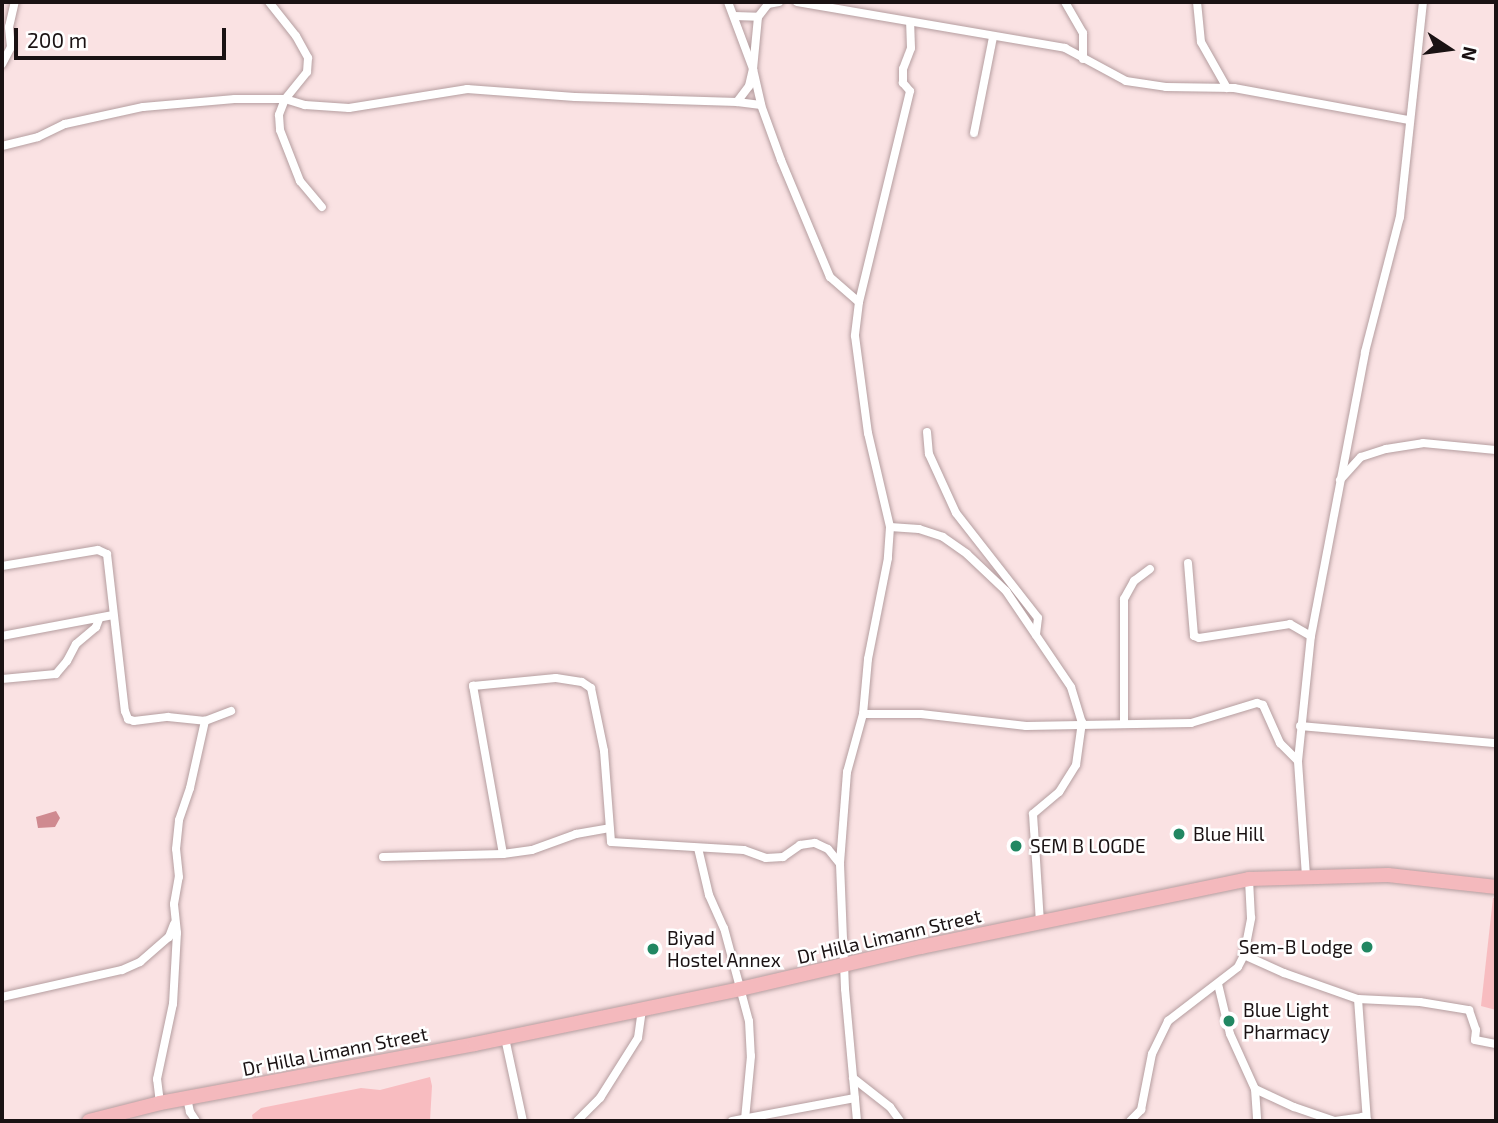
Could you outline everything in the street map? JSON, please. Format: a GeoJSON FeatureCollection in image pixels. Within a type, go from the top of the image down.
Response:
{"type":"FeatureCollection","features":[{"type":"Feature","properties":{"kind":"highway","name":"Dr Hilla Limann Street"},"geometry":{"type":"LineString","coordinates":[[89,1121],[160,1103],[642,1010],[1249,879],[1388,875],[1496,887]]}},
{"type":"Feature","properties":{"kind":"street"},"geometry":{"type":"LineString","coordinates":[[2,64],[11,47],[5,26],[15,2]]}},
{"type":"Feature","properties":{"kind":"street"},"geometry":{"type":"LineString","coordinates":[[268,2],[296,36],[308,58],[307,72],[285,99],[279,116],[280,130],[300,181],[322,207]]}},
{"type":"Feature","properties":{"kind":"street"},"geometry":{"type":"LineString","coordinates":[[728,2],[753,69],[761,105],[830,277],[859,302]]}},
{"type":"Feature","properties":{"kind":"street"},"geometry":{"type":"LineString","coordinates":[[737,102],[749,86],[758,17],[768,4],[779,2]]}},
{"type":"Feature","properties":{"kind":"street"},"geometry":{"type":"LineString","coordinates":[[797,2],[1065,48],[1126,81],[1167,87],[1227,88],[1409,120]]}},
{"type":"Feature","properties":{"kind":"street"},"geometry":{"type":"LineString","coordinates":[[1065,2],[1083,33],[1083,59]]}},
{"type":"Feature","properties":{"kind":"street"},"geometry":{"type":"LineString","coordinates":[[1197,2],[1201,42],[1227,88]]}},
{"type":"Feature","properties":{"kind":"street"},"geometry":{"type":"LineString","coordinates":[[1306,876],[1298,761],[1311,636],[1365,352],[1400,217],[1423,2]]}},
{"type":"Feature","properties":{"kind":"street"},"geometry":{"type":"LineString","coordinates":[[734,16],[758,17]]}},
{"type":"Feature","properties":{"kind":"street"},"geometry":{"type":"LineString","coordinates":[[857,1121],[840,864],[847,772],[863,714],[868,659],[890,527],[868,432],[855,336],[859,302],[909,91],[903,83],[903,69],[912,48],[910,22]]}},
{"type":"Feature","properties":{"kind":"street"},"geometry":{"type":"LineString","coordinates":[[974,133],[993,37]]}},
{"type":"Feature","properties":{"kind":"street"},"geometry":{"type":"LineString","coordinates":[[2,146],[38,137],[65,124],[143,107],[235,99],[285,99],[305,105],[349,107],[467,89],[575,97],[761,105]]}},
{"type":"Feature","properties":{"kind":"street"},"geometry":{"type":"LineString","coordinates":[[927,432],[929,454],[956,513],[1038,618],[1036,635]]}},
{"type":"Feature","properties":{"kind":"street"},"geometry":{"type":"LineString","coordinates":[[1340,480],[1361,457],[1387,449],[1423,443],[1496,450]]}},
{"type":"Feature","properties":{"kind":"street"},"geometry":{"type":"LineString","coordinates":[[890,527],[919,529],[943,537],[967,554],[1006,591],[1071,687],[1082,722],[1076,765],[1059,792],[1033,814],[1040,922]]}},
{"type":"Feature","properties":{"kind":"street"},"geometry":{"type":"LineString","coordinates":[[2,566],[99,550],[107,554],[128,719],[134,721],[168,717],[205,721],[231,711]]}},
{"type":"Feature","properties":{"kind":"street"},"geometry":{"type":"LineString","coordinates":[[1188,562],[1194,636],[1199,638],[1290,624],[1311,636]]}},
{"type":"Feature","properties":{"kind":"street"},"geometry":{"type":"LineString","coordinates":[[1124,724],[1124,599],[1135,581],[1150,569]]}},
{"type":"Feature","properties":{"kind":"street"},"geometry":{"type":"LineString","coordinates":[[2,636],[113,615]]}},
{"type":"Feature","properties":{"kind":"street"},"geometry":{"type":"LineString","coordinates":[[2,679],[55,674],[67,661],[76,644],[96,627],[99,619]]}},
{"type":"Feature","properties":{"kind":"street"},"geometry":{"type":"LineString","coordinates":[[503,854],[473,686],[556,678],[586,683],[591,688],[602,738],[609,838],[615,844],[744,850],[766,858],[783,856],[800,845],[815,843],[828,849],[840,864]]}},
{"type":"Feature","properties":{"kind":"street"},"geometry":{"type":"LineString","coordinates":[[863,714],[921,714],[1026,726],[1082,722],[1191,723],[1257,703],[1263,705],[1280,743],[1298,761]]}},
{"type":"Feature","properties":{"kind":"street"},"geometry":{"type":"LineString","coordinates":[[2,997],[122,970],[141,962],[169,937],[175,921],[180,877],[176,849],[178,820],[190,788],[205,721]]}},
{"type":"Feature","properties":{"kind":"street"},"geometry":{"type":"LineString","coordinates":[[1300,726],[1496,743]]}},
{"type":"Feature","properties":{"kind":"street"},"geometry":{"type":"LineString","coordinates":[[383,857],[503,854],[533,850],[576,834],[608,828]]}},
{"type":"Feature","properties":{"kind":"street"},"geometry":{"type":"LineString","coordinates":[[698,848],[709,895],[724,928],[749,1021],[751,1056],[739,1120],[855,1098]]}},
{"type":"Feature","properties":{"kind":"street"},"geometry":{"type":"LineString","coordinates":[[1130,1121],[1144,1103],[1152,1054],[1168,1021],[1238,967],[1244,955],[1251,918],[1249,879]]}},
{"type":"Feature","properties":{"kind":"street"},"geometry":{"type":"LineString","coordinates":[[160,1103],[157,1079],[173,1004],[177,933],[175,921]]}},
{"type":"Feature","properties":{"kind":"street"},"geometry":{"type":"LineString","coordinates":[[1244,955],[1284,973],[1358,999],[1420,1002],[1469,1010],[1476,1030],[1475,1040],[1496,1044]]}},
{"type":"Feature","properties":{"kind":"street"},"geometry":{"type":"LineString","coordinates":[[1218,984],[1230,1034],[1255,1088],[1256,1121]]}},
{"type":"Feature","properties":{"kind":"street"},"geometry":{"type":"LineString","coordinates":[[1358,999],[1367,1121]]}},
{"type":"Feature","properties":{"kind":"street"},"geometry":{"type":"LineString","coordinates":[[577,1121],[600,1098],[638,1038],[642,1010]]}},
{"type":"Feature","properties":{"kind":"street"},"geometry":{"type":"LineString","coordinates":[[505,1038],[523,1121]]}},
{"type":"Feature","properties":{"kind":"street"},"geometry":{"type":"LineString","coordinates":[[853,1078],[890,1107],[900,1121]]}},
{"type":"Feature","properties":{"kind":"street"},"geometry":{"type":"LineString","coordinates":[[1255,1088],[1294,1107],[1336,1121],[1349,1117],[1362,1117],[1367,1121]]}},
{"type":"Feature","properties":{"kind":"street"},"geometry":{"type":"LineString","coordinates":[[187,1098],[190,1112],[196,1121]]}},
{"type":"Feature","properties":{"kind":"shaded area"},"geometry":{"type":"Polygon","coordinates":[[[56,811],[60,818],[55,827],[38,828],[36,817],[56,811]]]}},
{"type":"Feature","properties":{"kind":"shaded area"},"geometry":{"type":"Polygon","coordinates":[[[1493,898],[1496,898],[1496,1010],[1481,1006],[1493,898]]]}},
{"type":"Feature","properties":{"kind":"shaded area"},"geometry":{"type":"Polygon","coordinates":[[[430,1077],[430,1121],[253,1121],[252,1115],[261,1108],[361,1088],[380,1090],[430,1077]]]}},
{"type":"Feature","properties":{"kind":"place","name":"Blue Hill"},"geometry":{"type":"Point","coordinates":[1179,834]}},
{"type":"Feature","properties":{"kind":"place","name":"SEM B LOGDE"},"geometry":{"type":"Point","coordinates":[1016,846]}},
{"type":"Feature","properties":{"kind":"place","name":"Sem-B Lodge"},"geometry":{"type":"Point","coordinates":[1367,947]}},
{"type":"Feature","properties":{"kind":"place","name":"Biyad Hostel Annex"},"geometry":{"type":"Point","coordinates":[653,949]}},
{"type":"Feature","properties":{"kind":"place","name":"Blue Light Pharmacy"},"geometry":{"type":"Point","coordinates":[1229,1021]}}]}
